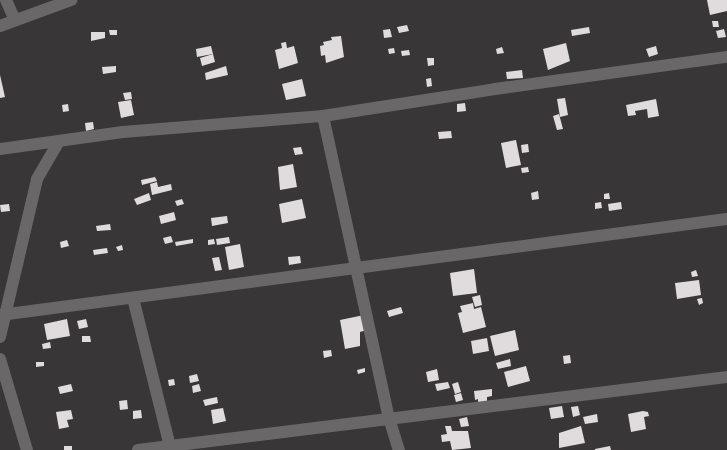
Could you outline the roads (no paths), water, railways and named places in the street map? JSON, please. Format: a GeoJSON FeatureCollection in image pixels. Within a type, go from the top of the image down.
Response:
{"type":"FeatureCollection","features":[{"type":"Feature","properties":{"kind":"street"},"geometry":{"type":"LineString","coordinates":[[6,0],[15,20]]}},
{"type":"Feature","properties":{"kind":"street"},"geometry":{"type":"LineString","coordinates":[[0,26],[71,0]]}},
{"type":"Feature","properties":{"kind":"street"},"geometry":{"type":"LineString","coordinates":[[0,149],[123,132],[323,116],[496,89],[727,57]]}},
{"type":"Feature","properties":{"kind":"street"},"geometry":{"type":"LineString","coordinates":[[323,116],[389,418],[399,450]]}},
{"type":"Feature","properties":{"kind":"street"},"geometry":{"type":"LineString","coordinates":[[0,337],[4,314],[37,179],[59,141]]}},
{"type":"Feature","properties":{"kind":"street"},"geometry":{"type":"LineString","coordinates":[[4,314],[133,298],[357,266],[727,219]]}},
{"type":"Feature","properties":{"kind":"street"},"geometry":{"type":"LineString","coordinates":[[133,298],[170,448]]}},
{"type":"Feature","properties":{"kind":"street"},"geometry":{"type":"LineString","coordinates":[[0,359],[27,450]]}},
{"type":"Feature","properties":{"kind":"street"},"geometry":{"type":"LineString","coordinates":[[138,450],[170,448],[389,418],[727,377]]}}]}
